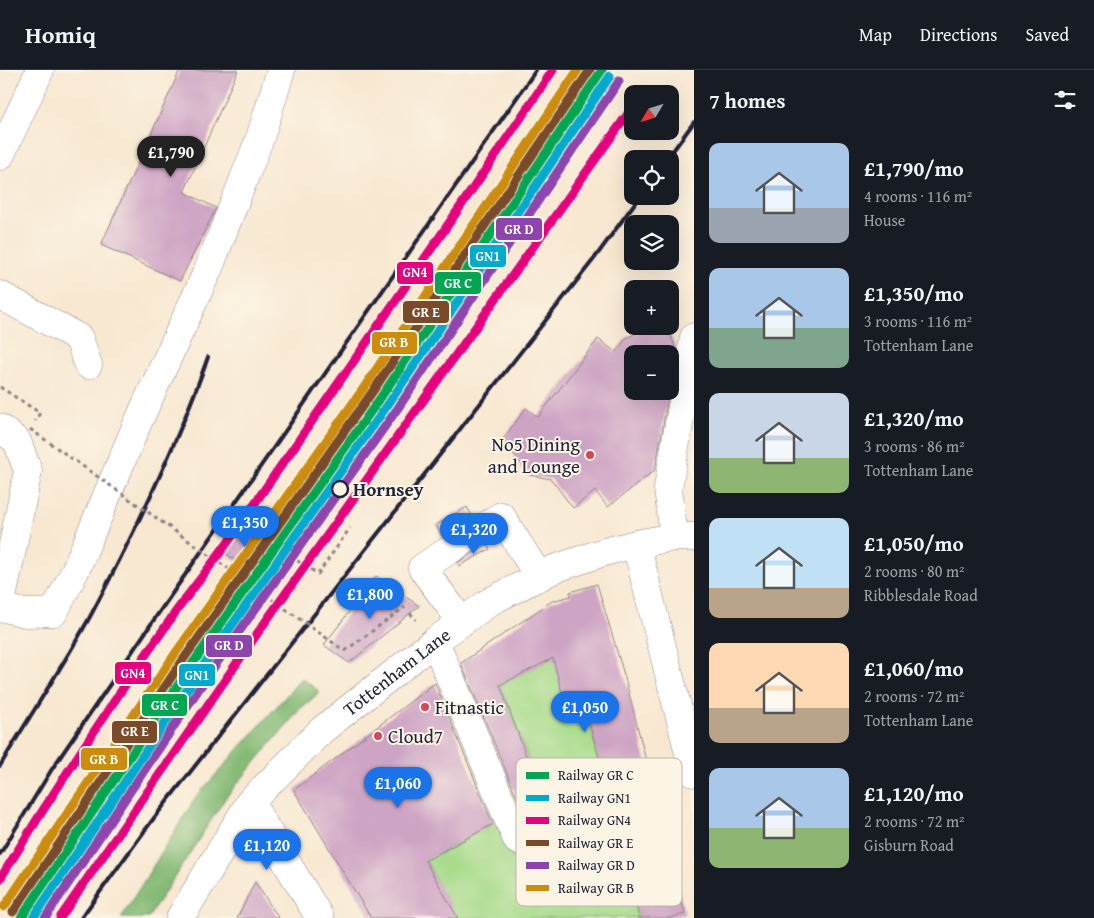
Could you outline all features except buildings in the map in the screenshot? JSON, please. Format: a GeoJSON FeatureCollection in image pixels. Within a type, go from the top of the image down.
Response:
{"type":"FeatureCollection","features":[{"type":"Feature","properties":{"kind":"main road"},"geometry":{"type":"LineString","coordinates":[[0,156],[40,70]]}},
{"type":"Feature","properties":{"kind":"main road"},"geometry":{"type":"LineString","coordinates":[[9,435],[28,471],[0,608],[25,613],[54,612],[76,571],[138,422],[208,270],[260,138],[281,70]]}},
{"type":"Feature","properties":{"kind":"main road"},"geometry":{"type":"LineString","coordinates":[[0,295],[79,338],[88,365]]}},
{"type":"Feature","properties":{"kind":"main road"},"geometry":{"type":"LineString","coordinates":[[684,537],[668,488],[692,347]]}},
{"type":"Feature","properties":{"kind":"main road"},"geometry":{"type":"LineString","coordinates":[[462,622],[422,568],[501,516],[538,577]]}},
{"type":"Feature","properties":{"kind":"main road","name":"Tottenham Lane"},"geometry":{"type":"LineString","coordinates":[[180,918],[250,802],[322,730],[435,641],[491,601],[554,569],[604,552],[636,544],[684,537]]}},
{"type":"Feature","properties":{"kind":"main road"},"geometry":{"type":"LineString","coordinates":[[636,544],[694,773]]}},
{"type":"Feature","properties":{"kind":"main road"},"geometry":{"type":"LineString","coordinates":[[435,641],[516,838]]}},
{"type":"Feature","properties":{"kind":"main road"},"geometry":{"type":"LineString","coordinates":[[250,802],[320,918]]}},
{"type":"Feature","properties":{"kind":"path"},"geometry":{"type":"LineString","coordinates":[[0,387],[40,413],[30,429],[345,651],[405,607]]}},
{"type":"Feature","properties":{"kind":"path"},"geometry":{"type":"LineString","coordinates":[[230,570],[291,487]]}},
{"type":"Feature","properties":{"kind":"path"},"geometry":{"type":"LineString","coordinates":[[257,535],[318,574],[350,528]]}},
{"type":"Feature","properties":{"kind":"green space"},"geometry":{"type":"Polygon","coordinates":[[[558,655],[562,695],[567,713],[586,708],[599,758],[528,758],[500,685],[558,655]]]}},
{"type":"Feature","properties":{"kind":"green space"},"geometry":{"type":"Polygon","coordinates":[[[302,678],[320,692],[300,709],[226,797],[148,918],[121,918],[196,797],[302,678]]]}},
{"type":"Feature","properties":{"kind":"green space"},"geometry":{"type":"Polygon","coordinates":[[[496,822],[513,858],[516,857],[516,906],[636,906],[639,918],[455,918],[426,861],[395,879],[423,829],[439,854],[496,822]]]}},
{"type":"Feature","properties":{"kind":"railway"},"geometry":{"type":"LineString","coordinates":[[0,854],[52,769],[160,611],[536,70]]}},
{"type":"Feature","properties":{"kind":"railway"},"geometry":{"type":"LineString","coordinates":[[674,150],[694,122]]}},
{"type":"Feature","properties":{"kind":"railway"},"geometry":{"type":"LineString","coordinates":[[81,918],[154,818],[594,259],[633,205]]}},
{"type":"Feature","properties":{"kind":"railway"},"geometry":{"type":"LineString","coordinates":[[0,766],[92,613],[155,487],[208,357]]}},
{"type":"Feature","properties":{"kind":"transit line"},"geometry":{"type":"LineString","coordinates":[[4,907],[177,651],[365,386],[578,70]]}},
{"type":"Feature","properties":{"kind":"transit line"},"geometry":{"type":"LineString","coordinates":[[13,912],[185,657],[373,391],[590,70]]}},
{"type":"Feature","properties":{"kind":"transit line"},"geometry":{"type":"LineString","coordinates":[[21,918],[193,663],[381,397],[602,70]]}},
{"type":"Feature","properties":{"kind":"transit line"},"geometry":{"type":"LineString","coordinates":[[45,918],[209,674],[398,408],[619,81]]}},
{"type":"Feature","properties":{"kind":"rail line","name":"GN4"},"geometry":{"type":"LineString","coordinates":[[0,879],[126,684],[353,362],[553,70]]}},
{"type":"Feature","properties":{"kind":"rail line","name":"GN1"},"geometry":{"type":"LineString","coordinates":[[33,918],[201,669],[389,403],[610,76]]}},
{"type":"Feature","properties":{"kind":"rail line","name":"GN4"},"geometry":{"type":"LineString","coordinates":[[60,918],[266,621],[624,119]]}},
{"type":"Feature","properties":{"kind":"place","name":"No5 Dining and Lounge"},"geometry":{"type":"Point","coordinates":[590,455]}},
{"type":"Feature","properties":{"kind":"place","name":"Hornsey"},"geometry":{"type":"Point","coordinates":[340,489]}},
{"type":"Feature","properties":{"kind":"place","name":"Fitnastic"},"geometry":{"type":"Point","coordinates":[425,707]}},
{"type":"Feature","properties":{"kind":"place","name":"Cloud7"},"geometry":{"type":"Point","coordinates":[378,736]}}]}
